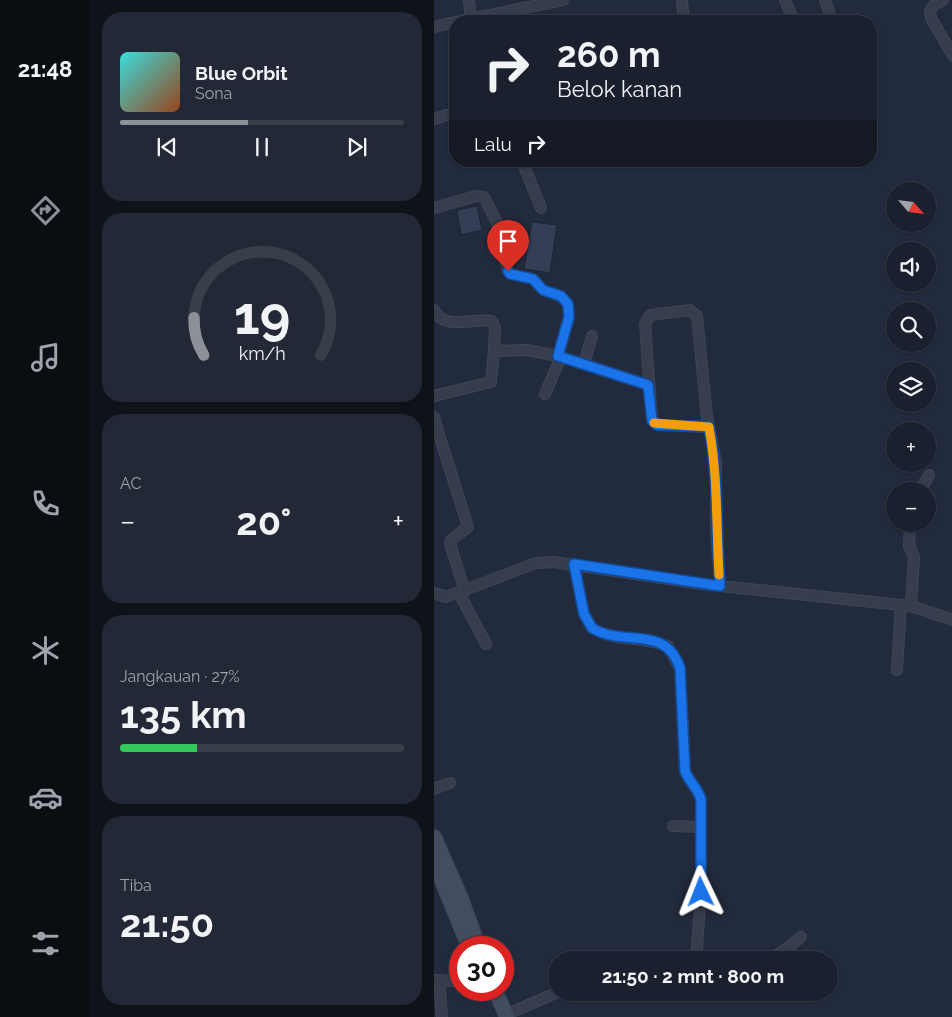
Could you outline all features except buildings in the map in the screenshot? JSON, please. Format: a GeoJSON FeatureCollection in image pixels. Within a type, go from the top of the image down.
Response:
{"type":"FeatureCollection","features":[{"type":"Feature","properties":{"kind":"main road"},"geometry":{"type":"LineString","coordinates":[[434,837],[460,896],[474,936]]}},
{"type":"Feature","properties":{"kind":"main road"},"geometry":{"type":"LineString","coordinates":[[434,860],[464,936]]}},
{"type":"Feature","properties":{"kind":"main road"},"geometry":{"type":"LineString","coordinates":[[493,1001],[503,1016]]}},
{"type":"Feature","properties":{"kind":"main road"},"geometry":{"type":"LineString","coordinates":[[498,1001],[503,1016]]}},
{"type":"Feature","properties":{"kind":"street"},"geometry":{"type":"LineString","coordinates":[[469,0],[471,15]]}},
{"type":"Feature","properties":{"kind":"street"},"geometry":{"type":"LineString","coordinates":[[517,15],[559,0]]}},
{"type":"Feature","properties":{"kind":"street"},"geometry":{"type":"LineString","coordinates":[[682,0],[683,15]]}},
{"type":"Feature","properties":{"kind":"street"},"geometry":{"type":"LineString","coordinates":[[785,0],[791,15]]}},
{"type":"Feature","properties":{"kind":"street"},"geometry":{"type":"LineString","coordinates":[[825,0],[830,15]]}},
{"type":"Feature","properties":{"kind":"street"},"geometry":{"type":"LineString","coordinates":[[943,0],[934,5],[930,11],[931,18],[952,56]]}},
{"type":"Feature","properties":{"kind":"street"},"geometry":{"type":"LineString","coordinates":[[434,27],[449,23]]}},
{"type":"Feature","properties":{"kind":"street"},"geometry":{"type":"LineString","coordinates":[[434,119],[447,115]]}},
{"type":"Feature","properties":{"kind":"street"},"geometry":{"type":"LineString","coordinates":[[524,167],[541,208]]}},
{"type":"Feature","properties":{"kind":"street"},"geometry":{"type":"LineString","coordinates":[[434,208],[476,196],[484,197],[497,223],[510,274],[533,279],[543,290],[561,296],[568,304],[569,317],[560,357],[545,394]]}},
{"type":"Feature","properties":{"kind":"street"},"geometry":{"type":"LineString","coordinates":[[434,310],[438,317],[448,323],[492,321],[495,328],[491,382],[434,396]]}},
{"type":"Feature","properties":{"kind":"street"},"geometry":{"type":"LineString","coordinates":[[709,427],[657,425],[653,422],[648,385],[646,318],[650,315],[680,311],[695,312],[700,335],[709,427],[716,472],[716,531],[720,586]]}},
{"type":"Feature","properties":{"kind":"street"},"geometry":{"type":"LineString","coordinates":[[584,364],[592,336]]}},
{"type":"Feature","properties":{"kind":"street"},"geometry":{"type":"LineString","coordinates":[[494,352],[518,349],[560,357],[648,385]]}},
{"type":"Feature","properties":{"kind":"street"},"geometry":{"type":"LineString","coordinates":[[434,418],[436,432],[468,527],[450,540],[450,544],[462,592],[486,644]]}},
{"type":"Feature","properties":{"kind":"street"},"geometry":{"type":"LineString","coordinates":[[925,482],[929,475]]}},
{"type":"Feature","properties":{"kind":"street"},"geometry":{"type":"LineString","coordinates":[[897,670],[914,557],[909,546],[910,532]]}},
{"type":"Feature","properties":{"kind":"street"},"geometry":{"type":"LineString","coordinates":[[434,593],[446,597],[536,563],[554,562],[720,586],[906,605],[952,620]]}},
{"type":"Feature","properties":{"kind":"street"},"geometry":{"type":"LineString","coordinates":[[574,564],[584,614],[592,628],[611,635],[660,643],[671,649],[678,661],[680,668],[684,761],[688,780],[699,793],[701,892],[697,951]]}},
{"type":"Feature","properties":{"kind":"street"},"geometry":{"type":"LineString","coordinates":[[434,789],[450,783]]}},
{"type":"Feature","properties":{"kind":"street"},"geometry":{"type":"LineString","coordinates":[[673,826],[700,827]]}},
{"type":"Feature","properties":{"kind":"street"},"geometry":{"type":"LineString","coordinates":[[783,951],[801,937]]}},
{"type":"Feature","properties":{"kind":"street"},"geometry":{"type":"LineString","coordinates":[[442,1017],[436,980],[449,981]]}},
{"type":"Feature","properties":{"kind":"street"},"geometry":{"type":"LineString","coordinates":[[503,1016],[548,996]]}},
{"type":"Feature","properties":{"kind":"slow traffic"},"geometry":{"type":"LineString","coordinates":[[654,423],[657,425],[709,427],[716,463],[716,531],[719,575]]}},
{"type":"Feature","properties":{"kind":"route"},"geometry":{"type":"LineString","coordinates":[[508,271],[510,274],[527,276],[533,279],[543,290],[561,296],[568,304],[570,310],[569,317],[558,356],[648,385],[652,420],[657,425],[709,427],[716,463],[716,531],[720,586],[574,564],[584,614],[592,628],[597,632],[668,646],[678,661],[680,668],[685,771],[688,780],[699,793],[701,800],[701,892]]}}]}
